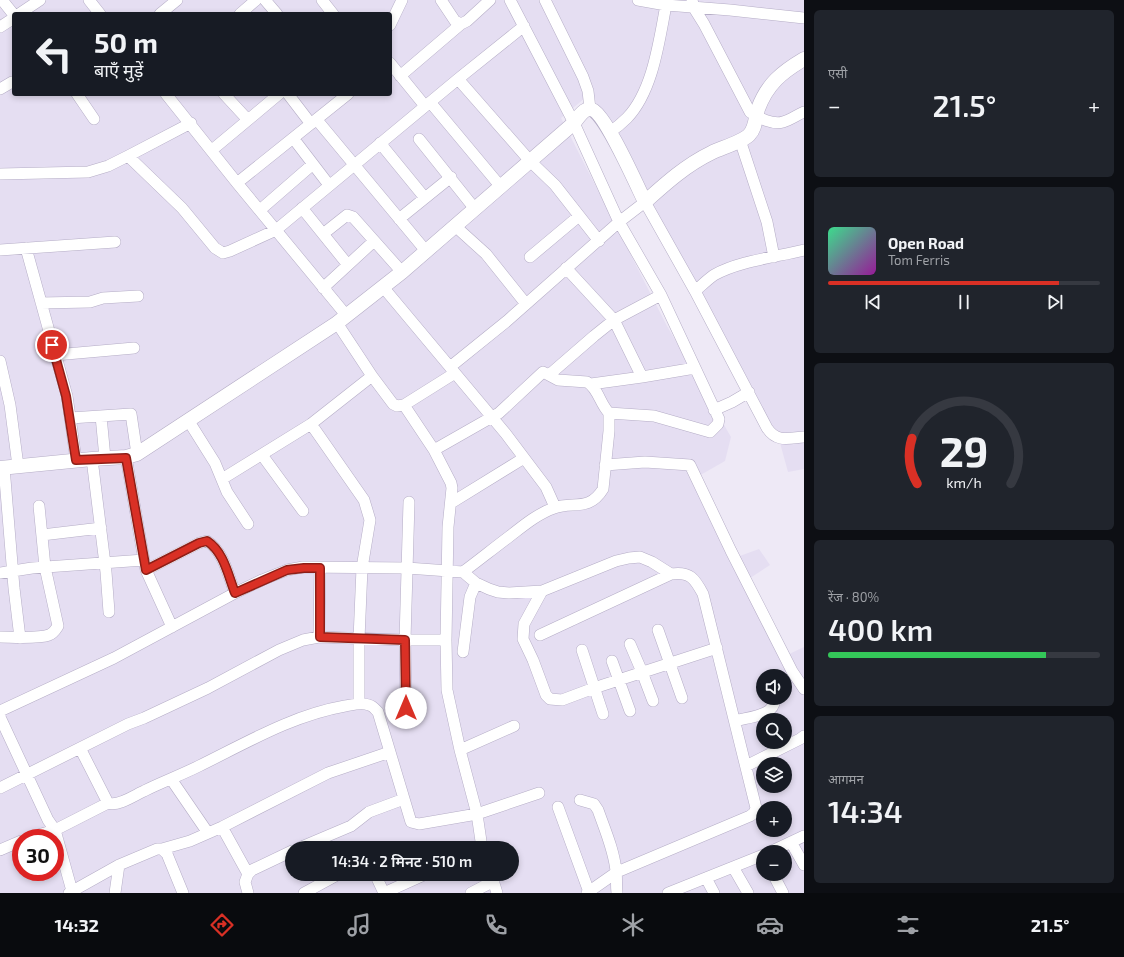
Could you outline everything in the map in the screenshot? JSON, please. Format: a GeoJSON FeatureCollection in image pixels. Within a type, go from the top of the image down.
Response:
{"type":"FeatureCollection","features":[{"type":"Feature","properties":{"kind":"street"},"geometry":{"type":"LineString","coordinates":[[2,0],[15,12]]}},
{"type":"Feature","properties":{"kind":"street"},"geometry":{"type":"LineString","coordinates":[[22,12],[40,0]]}},
{"type":"Feature","properties":{"kind":"street"},"geometry":{"type":"LineString","coordinates":[[89,0],[98,12]]}},
{"type":"Feature","properties":{"kind":"street"},"geometry":{"type":"LineString","coordinates":[[242,12],[256,0]]}},
{"type":"Feature","properties":{"kind":"street"},"geometry":{"type":"LineString","coordinates":[[265,0],[275,12]]}},
{"type":"Feature","properties":{"kind":"street"},"geometry":{"type":"LineString","coordinates":[[322,0],[332,12]]}},
{"type":"Feature","properties":{"kind":"street"},"geometry":{"type":"LineString","coordinates":[[392,21],[402,0]]}},
{"type":"Feature","properties":{"kind":"street"},"geometry":{"type":"LineString","coordinates":[[441,0],[455,21],[461,24]]}},
{"type":"Feature","properties":{"kind":"street"},"geometry":{"type":"LineString","coordinates":[[400,76],[490,0]]}},
{"type":"Feature","properties":{"kind":"street"},"geometry":{"type":"LineString","coordinates":[[510,0],[574,123],[619,222],[661,294],[719,419],[718,424],[710,432],[654,416],[609,413]]}},
{"type":"Feature","properties":{"kind":"street"},"geometry":{"type":"LineString","coordinates":[[545,0],[583,78],[588,91],[590,109]]}},
{"type":"Feature","properties":{"kind":"street"},"geometry":{"type":"LineString","coordinates":[[638,0],[666,5],[693,4],[730,10],[804,18]]}},
{"type":"Feature","properties":{"kind":"street"},"geometry":{"type":"LineString","coordinates":[[162,12],[172,1]]}},
{"type":"Feature","properties":{"kind":"street"},"geometry":{"type":"LineString","coordinates":[[693,4],[750,112],[756,117],[773,123],[783,122],[804,112]]}},
{"type":"Feature","properties":{"kind":"street"},"geometry":{"type":"LineString","coordinates":[[610,132],[626,119],[641,98],[656,57],[666,5]]}},
{"type":"Feature","properties":{"kind":"street"},"geometry":{"type":"LineString","coordinates":[[0,27],[12,19]]}},
{"type":"Feature","properties":{"kind":"street"},"geometry":{"type":"LineString","coordinates":[[128,156],[182,208],[215,248],[223,253],[230,251],[276,230],[458,78],[524,26]]}},
{"type":"Feature","properties":{"kind":"street"},"geometry":{"type":"LineString","coordinates":[[168,96],[323,288],[372,376],[393,404],[397,406],[404,405],[452,370],[619,222],[689,166],[711,153],[749,136],[755,125],[756,117],[763,97],[774,81],[804,59]]}},
{"type":"Feature","properties":{"kind":"street"},"geometry":{"type":"LineString","coordinates":[[392,66],[501,187]]}},
{"type":"Feature","properties":{"kind":"street"},"geometry":{"type":"LineString","coordinates":[[458,78],[530,161],[555,185],[599,241]]}},
{"type":"Feature","properties":{"kind":"street"},"geometry":{"type":"LineString","coordinates":[[0,89],[12,82]]}},
{"type":"Feature","properties":{"kind":"street"},"geometry":{"type":"LineString","coordinates":[[77,96],[94,119]]}},
{"type":"Feature","properties":{"kind":"street"},"geometry":{"type":"LineString","coordinates":[[226,96],[248,120]]}},
{"type":"Feature","properties":{"kind":"street"},"geometry":{"type":"LineString","coordinates":[[212,150],[277,96]]}},
{"type":"Feature","properties":{"kind":"street"},"geometry":{"type":"LineString","coordinates":[[290,96],[354,164],[426,251]]}},
{"type":"Feature","properties":{"kind":"street"},"geometry":{"type":"LineString","coordinates":[[237,183],[314,122],[344,96]]}},
{"type":"Feature","properties":{"kind":"street"},"geometry":{"type":"LineString","coordinates":[[7,467],[131,456],[341,319],[402,272],[574,123],[584,111],[590,109],[596,111],[610,132],[645,202],[749,392],[767,428],[774,436],[782,439],[804,437]]}},
{"type":"Feature","properties":{"kind":"street"},"geometry":{"type":"LineString","coordinates":[[0,174],[88,172],[108,166],[191,123]]}},
{"type":"Feature","properties":{"kind":"street"},"geometry":{"type":"LineString","coordinates":[[293,138],[330,185]]}},
{"type":"Feature","properties":{"kind":"street"},"geometry":{"type":"LineString","coordinates":[[419,139],[451,177],[475,209]]}},
{"type":"Feature","properties":{"kind":"street"},"geometry":{"type":"LineString","coordinates":[[740,140],[767,222],[774,257]]}},
{"type":"Feature","properties":{"kind":"street"},"geometry":{"type":"LineString","coordinates":[[380,143],[426,198]]}},
{"type":"Feature","properties":{"kind":"street"},"geometry":{"type":"LineString","coordinates":[[260,210],[313,164]]}},
{"type":"Feature","properties":{"kind":"street"},"geometry":{"type":"LineString","coordinates":[[399,219],[451,177]]}},
{"type":"Feature","properties":{"kind":"street"},"geometry":{"type":"LineString","coordinates":[[302,208],[348,265]]}},
{"type":"Feature","properties":{"kind":"street"},"geometry":{"type":"LineString","coordinates":[[323,234],[347,215],[354,216],[402,272]]}},
{"type":"Feature","properties":{"kind":"street"},"geometry":{"type":"LineString","coordinates":[[530,257],[579,216]]}},
{"type":"Feature","properties":{"kind":"street"},"geometry":{"type":"LineString","coordinates":[[455,226],[486,254],[526,304]]}},
{"type":"Feature","properties":{"kind":"street"},"geometry":{"type":"LineString","coordinates":[[323,288],[374,241]]}},
{"type":"Feature","properties":{"kind":"street"},"geometry":{"type":"LineString","coordinates":[[0,250],[114,242]]}},
{"type":"Feature","properties":{"kind":"street"},"geometry":{"type":"LineString","coordinates":[[26,248],[66,396],[76,460]]}},
{"type":"Feature","properties":{"kind":"street"},"geometry":{"type":"LineString","coordinates":[[694,291],[712,276],[721,272],[746,263],[804,250]]}},
{"type":"Feature","properties":{"kind":"street"},"geometry":{"type":"LineString","coordinates":[[566,268],[614,320],[642,377]]}},
{"type":"Feature","properties":{"kind":"street"},"geometry":{"type":"LineString","coordinates":[[383,287],[492,417],[524,458],[546,487],[555,508]]}},
{"type":"Feature","properties":{"kind":"street"},"geometry":{"type":"LineString","coordinates":[[550,375],[614,320],[661,294]]}},
{"type":"Feature","properties":{"kind":"street"},"geometry":{"type":"LineString","coordinates":[[41,303],[90,302],[103,298],[138,296]]}},
{"type":"Feature","properties":{"kind":"street"},"geometry":{"type":"LineString","coordinates":[[55,355],[134,348]]}},
{"type":"Feature","properties":{"kind":"street"},"geometry":{"type":"LineString","coordinates":[[0,361],[10,405],[7,467],[13,570],[20,638]]}},
{"type":"Feature","properties":{"kind":"street"},"geometry":{"type":"LineString","coordinates":[[434,450],[499,413],[543,372],[558,380],[587,382],[591,384],[695,368]]}},
{"type":"Feature","properties":{"kind":"street"},"geometry":{"type":"LineString","coordinates":[[222,479],[310,424],[372,376]]}},
{"type":"Feature","properties":{"kind":"street"},"geometry":{"type":"LineString","coordinates":[[463,572],[536,517],[555,508],[581,505],[600,495],[603,489],[606,465],[609,413],[603,406],[591,384]]}},
{"type":"Feature","properties":{"kind":"street"},"geometry":{"type":"LineString","coordinates":[[714,410],[749,392]]}},
{"type":"Feature","properties":{"kind":"street"},"geometry":{"type":"LineString","coordinates":[[404,405],[434,450],[451,483],[452,488],[448,527],[446,640],[447,690],[476,814],[481,841]]}},
{"type":"Feature","properties":{"kind":"street"},"geometry":{"type":"LineString","coordinates":[[70,418],[131,414],[131,456],[145,565],[172,628]]}},
{"type":"Feature","properties":{"kind":"street"},"geometry":{"type":"LineString","coordinates":[[101,416],[99,459],[101,528],[108,612]]}},
{"type":"Feature","properties":{"kind":"street"},"geometry":{"type":"LineString","coordinates":[[188,420],[215,464],[227,492],[248,524]]}},
{"type":"Feature","properties":{"kind":"street"},"geometry":{"type":"LineString","coordinates":[[310,424],[364,500],[370,520],[362,568],[359,639],[359,704]]}},
{"type":"Feature","properties":{"kind":"street"},"geometry":{"type":"LineString","coordinates":[[262,455],[303,511]]}},
{"type":"Feature","properties":{"kind":"street"},"geometry":{"type":"LineString","coordinates":[[451,503],[524,458]]}},
{"type":"Feature","properties":{"kind":"street"},"geometry":{"type":"LineString","coordinates":[[606,465],[645,462],[690,465],[792,671],[804,690]]}},
{"type":"Feature","properties":{"kind":"street"},"geometry":{"type":"LineString","coordinates":[[406,708],[405,640],[409,502]]}},
{"type":"Feature","properties":{"kind":"street"},"geometry":{"type":"LineString","coordinates":[[0,637],[20,638],[49,635],[58,626],[45,567],[39,506]]}},
{"type":"Feature","properties":{"kind":"street"},"geometry":{"type":"LineString","coordinates":[[42,535],[101,528]]}},
{"type":"Feature","properties":{"kind":"street"},"geometry":{"type":"LineString","coordinates":[[0,573],[13,570],[104,562],[145,565],[207,541],[220,553],[235,593]]}},
{"type":"Feature","properties":{"kind":"street"},"geometry":{"type":"LineString","coordinates":[[0,711],[107,661],[172,628],[235,593],[287,570],[304,568],[407,568],[448,570],[463,572],[476,583],[498,592],[542,591],[616,561],[629,558],[640,557],[652,562],[671,574]]}},
{"type":"Feature","properties":{"kind":"street"},"geometry":{"type":"LineString","coordinates":[[320,568],[320,637]]}},
{"type":"Feature","properties":{"kind":"street"},"geometry":{"type":"LineString","coordinates":[[540,634],[671,574],[680,572],[689,575],[696,582],[703,594],[756,802],[754,813],[617,872],[588,892],[558,807]]}},
{"type":"Feature","properties":{"kind":"street"},"geometry":{"type":"LineString","coordinates":[[463,652],[470,597],[476,583]]}},
{"type":"Feature","properties":{"kind":"street"},"geometry":{"type":"LineString","coordinates":[[542,591],[524,624],[523,639],[533,660],[546,695],[550,699],[562,700],[717,648]]}},
{"type":"Feature","properties":{"kind":"street"},"geometry":{"type":"LineString","coordinates":[[658,630],[682,698]]}},
{"type":"Feature","properties":{"kind":"street"},"geometry":{"type":"LineString","coordinates":[[0,788],[128,724],[208,688],[279,650],[303,640],[320,637],[446,640]]}},
{"type":"Feature","properties":{"kind":"street"},"geometry":{"type":"LineString","coordinates":[[630,644],[653,701]]}},
{"type":"Feature","properties":{"kind":"street"},"geometry":{"type":"LineString","coordinates":[[582,650],[603,714]]}},
{"type":"Feature","properties":{"kind":"street"},"geometry":{"type":"LineString","coordinates":[[612,660],[630,711]]}},
{"type":"Feature","properties":{"kind":"street"},"geometry":{"type":"LineString","coordinates":[[57,829],[108,803],[113,804],[129,799],[282,725],[325,709],[359,704],[369,705],[378,712],[411,822],[415,824],[476,814],[539,793]]}},
{"type":"Feature","properties":{"kind":"street"},"geometry":{"type":"LineString","coordinates":[[735,721],[766,713],[771,710],[774,705]]}},
{"type":"Feature","properties":{"kind":"street"},"geometry":{"type":"LineString","coordinates":[[0,717],[48,820],[54,829]]}},
{"type":"Feature","properties":{"kind":"street"},"geometry":{"type":"LineString","coordinates":[[460,750],[514,726]]}},
{"type":"Feature","properties":{"kind":"street"},"geometry":{"type":"LineString","coordinates":[[746,766],[804,736]]}},
{"type":"Feature","properties":{"kind":"street"},"geometry":{"type":"LineString","coordinates":[[80,748],[108,803]]}},
{"type":"Feature","properties":{"kind":"street"},"geometry":{"type":"LineString","coordinates":[[64,865],[71,892],[119,865],[157,849],[190,841],[222,827],[328,773],[390,752]]}},
{"type":"Feature","properties":{"kind":"street"},"geometry":{"type":"LineString","coordinates":[[171,779],[208,833]]}},
{"type":"Feature","properties":{"kind":"street"},"geometry":{"type":"LineString","coordinates":[[316,841],[351,826],[368,812],[404,799]]}},
{"type":"Feature","properties":{"kind":"street"},"geometry":{"type":"LineString","coordinates":[[580,800],[594,804],[598,810],[617,872],[617,893]]}},
{"type":"Feature","properties":{"kind":"street"},"geometry":{"type":"LineString","coordinates":[[222,827],[248,874]]}},
{"type":"Feature","properties":{"kind":"street"},"geometry":{"type":"LineString","coordinates":[[785,845],[804,836]]}},
{"type":"Feature","properties":{"kind":"street"},"geometry":{"type":"LineString","coordinates":[[791,842],[804,865]]}},
{"type":"Feature","properties":{"kind":"street"},"geometry":{"type":"LineString","coordinates":[[0,850],[12,845]]}},
{"type":"Feature","properties":{"kind":"street"},"geometry":{"type":"LineString","coordinates":[[162,849],[167,854],[183,893]]}},
{"type":"Feature","properties":{"kind":"street"},"geometry":{"type":"LineString","coordinates":[[248,893],[244,882],[248,874],[252,870],[285,854]]}},
{"type":"Feature","properties":{"kind":"street"},"geometry":{"type":"LineString","coordinates":[[671,892],[756,858]]}},
{"type":"Feature","properties":{"kind":"street"},"geometry":{"type":"LineString","coordinates":[[115,893],[119,865]]}},
{"type":"Feature","properties":{"kind":"street"},"geometry":{"type":"LineString","coordinates":[[733,867],[748,893]]}},
{"type":"Feature","properties":{"kind":"street"},"geometry":{"type":"LineString","coordinates":[[706,878],[714,893]]}},
{"type":"Feature","properties":{"kind":"street"},"geometry":{"type":"LineString","coordinates":[[304,893],[326,881]]}},
{"type":"Feature","properties":{"kind":"street"},"geometry":{"type":"LineString","coordinates":[[378,881],[384,893],[411,881]]}},
{"type":"Feature","properties":{"kind":"street"},"geometry":{"type":"LineString","coordinates":[[471,893],[488,881]]}},
{"type":"Feature","properties":{"kind":"street"},"geometry":{"type":"LineString","coordinates":[[493,881],[497,893]]}},
{"type":"Feature","properties":{"kind":"street"},"geometry":{"type":"LineString","coordinates":[[777,881],[783,893]]}},
{"type":"Feature","properties":{"kind":"shaded area"},"geometry":{"type":"Polygon","coordinates":[[[0,0],[804,0],[804,469],[788,472],[777,432],[771,429],[591,93],[561,118],[667,326],[731,437],[725,461],[697,477],[737,557],[759,549],[770,565],[747,580],[783,657],[804,647],[804,893],[0,893],[0,0]]]}},
{"type":"Feature","properties":{"kind":"route"},"geometry":{"type":"LineString","coordinates":[[52,345],[66,396],[76,460],[126,458],[146,570],[199,543],[207,541],[220,553],[235,593],[287,570],[320,568],[320,637],[405,640],[406,708]]}}]}
